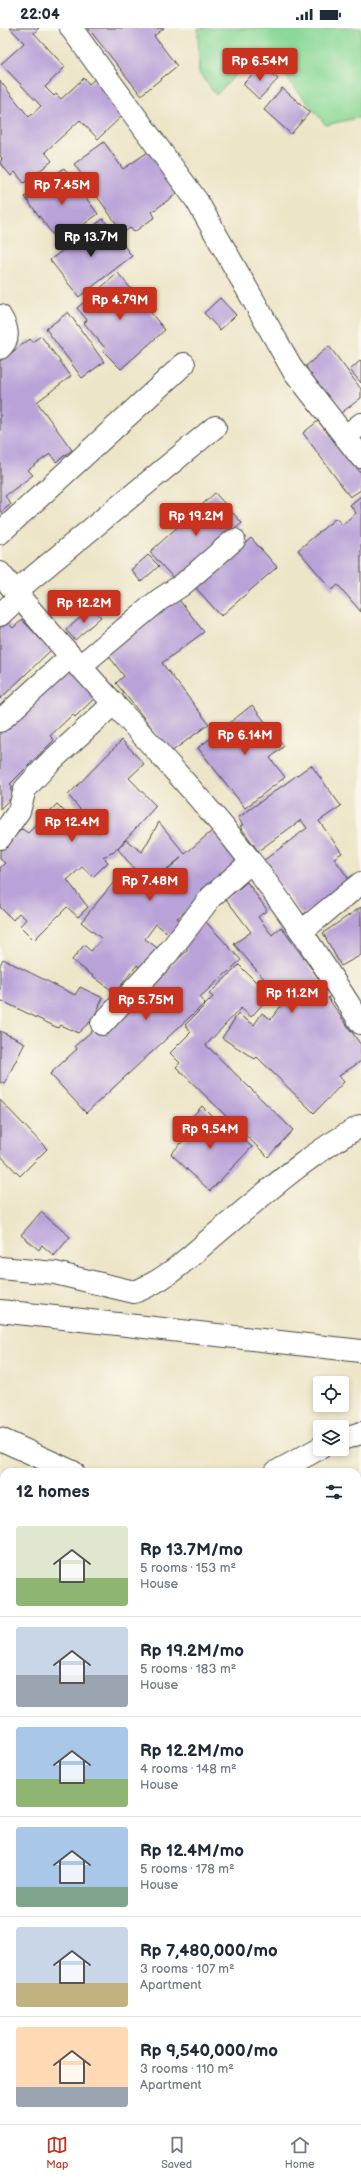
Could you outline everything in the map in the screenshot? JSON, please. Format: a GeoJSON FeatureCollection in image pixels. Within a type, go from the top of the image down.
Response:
{"type":"FeatureCollection","features":[{"type":"Feature","properties":{"kind":"main road"},"geometry":{"type":"LineString","coordinates":[[71,28],[197,201],[293,370],[353,431],[361,457]]}},
{"type":"Feature","properties":{"kind":"main road"},"geometry":{"type":"LineString","coordinates":[[0,316],[8,334],[6,340],[0,348]]}},
{"type":"Feature","properties":{"kind":"main road"},"geometry":{"type":"LineString","coordinates":[[0,533],[184,364]]}},
{"type":"Feature","properties":{"kind":"main road"},"geometry":{"type":"LineString","coordinates":[[0,615],[17,594],[215,427]]}},
{"type":"Feature","properties":{"kind":"main road"},"geometry":{"type":"LineString","coordinates":[[0,721],[75,662],[159,600],[182,585],[234,540]]}},
{"type":"Feature","properties":{"kind":"main road"},"geometry":{"type":"LineString","coordinates":[[0,573],[75,662],[192,790],[251,862],[302,931],[361,1023]]}},
{"type":"Feature","properties":{"kind":"main road"},"geometry":{"type":"LineString","coordinates":[[0,838],[19,811],[25,789],[48,764],[114,703]]}},
{"type":"Feature","properties":{"kind":"main road"},"geometry":{"type":"LineString","coordinates":[[102,1024],[168,953],[211,897],[251,862]]}},
{"type":"Feature","properties":{"kind":"main road"},"geometry":{"type":"LineString","coordinates":[[302,931],[361,883]]}},
{"type":"Feature","properties":{"kind":"main road"},"geometry":{"type":"LineString","coordinates":[[0,1268],[55,1273],[134,1292],[146,1288],[165,1276],[252,1204],[316,1154],[361,1126]]}},
{"type":"Feature","properties":{"kind":"main road"},"geometry":{"type":"LineString","coordinates":[[0,1311],[361,1351]]}},
{"type":"Feature","properties":{"kind":"main road"},"geometry":{"type":"LineString","coordinates":[[349,1437],[361,1433]]}},
{"type":"Feature","properties":{"kind":"main road"},"geometry":{"type":"LineString","coordinates":[[0,1439],[64,1468]]}},
{"type":"Feature","properties":{"kind":"main road"},"geometry":{"type":"LineString","coordinates":[[283,1468],[313,1452]]}},
{"type":"Feature","properties":{"kind":"green space"},"geometry":{"type":"Polygon","coordinates":[[[198,28],[361,28],[361,117],[326,125],[262,48],[216,95],[199,73],[198,28]]]}},
{"type":"Feature","properties":{"kind":"building"},"geometry":{"type":"Polygon","coordinates":[[[10,28],[39,28],[34,33],[65,67],[45,87],[54,96],[56,94],[61,99],[84,78],[89,84],[96,78],[127,111],[98,139],[80,120],[45,152],[52,161],[24,183],[15,172],[11,176],[0,163],[2,158],[0,156],[0,81],[29,117],[41,106],[1,64],[24,43],[10,28]]]}},
{"type":"Feature","properties":{"kind":"building"},"geometry":{"type":"Polygon","coordinates":[[[88,28],[164,28],[154,36],[177,66],[141,95],[88,28]]]}},
{"type":"Feature","properties":{"kind":"building"},"geometry":{"type":"Polygon","coordinates":[[[262,65],[278,79],[259,99],[243,84],[262,65]]]}},
{"type":"Feature","properties":{"kind":"building"},"geometry":{"type":"Polygon","coordinates":[[[282,88],[310,112],[291,134],[264,110],[282,88]]]}},
{"type":"Feature","properties":{"kind":"building"},"geometry":{"type":"Polygon","coordinates":[[[104,142],[123,169],[154,148],[183,189],[152,212],[155,217],[134,232],[130,228],[123,233],[74,164],[104,142]]]}},
{"type":"Feature","properties":{"kind":"building"},"geometry":{"type":"Polygon","coordinates":[[[64,168],[98,214],[59,243],[25,197],[64,168]]]}},
{"type":"Feature","properties":{"kind":"building"},"geometry":{"type":"Polygon","coordinates":[[[103,219],[132,256],[79,297],[50,260],[103,219]]]}},
{"type":"Feature","properties":{"kind":"building"},"geometry":{"type":"Polygon","coordinates":[[[118,273],[165,330],[121,369],[103,351],[105,348],[84,323],[87,320],[77,308],[118,273]]]}},
{"type":"Feature","properties":{"kind":"building"},"geometry":{"type":"Polygon","coordinates":[[[220,298],[236,315],[220,330],[204,313],[220,298]]]}},
{"type":"Feature","properties":{"kind":"building"},"geometry":{"type":"Polygon","coordinates":[[[68,312],[104,362],[82,378],[46,329],[68,312]]]}},
{"type":"Feature","properties":{"kind":"building"},"geometry":{"type":"Polygon","coordinates":[[[41,336],[71,376],[37,402],[72,450],[56,462],[50,454],[28,470],[33,475],[5,496],[11,504],[0,513],[0,361],[30,339],[32,342],[41,336]]]}},
{"type":"Feature","properties":{"kind":"building"},"geometry":{"type":"Polygon","coordinates":[[[329,346],[361,389],[361,398],[337,416],[317,389],[306,366],[329,346]]]}},
{"type":"Feature","properties":{"kind":"building"},"geometry":{"type":"Polygon","coordinates":[[[361,360],[361,383],[350,370],[361,360]]]}},
{"type":"Feature","properties":{"kind":"building"},"geometry":{"type":"Polygon","coordinates":[[[318,421],[361,473],[361,490],[350,497],[303,433],[318,421]]]}},
{"type":"Feature","properties":{"kind":"building"},"geometry":{"type":"Polygon","coordinates":[[[215,493],[242,523],[176,581],[150,552],[215,493]]]}},
{"type":"Feature","properties":{"kind":"building"},"geometry":{"type":"Polygon","coordinates":[[[361,496],[361,612],[338,585],[332,590],[298,550],[336,518],[342,525],[356,513],[350,505],[361,496]]]}},
{"type":"Feature","properties":{"kind":"building"},"geometry":{"type":"Polygon","coordinates":[[[251,538],[277,567],[221,616],[195,587],[251,538]]]}},
{"type":"Feature","properties":{"kind":"building"},"geometry":{"type":"Polygon","coordinates":[[[148,555],[159,566],[141,582],[131,570],[148,555]]]}},
{"type":"Feature","properties":{"kind":"building"},"geometry":{"type":"Polygon","coordinates":[[[176,596],[204,632],[162,663],[209,724],[171,752],[116,683],[124,676],[105,651],[176,596]]]}},
{"type":"Feature","properties":{"kind":"building"},"geometry":{"type":"Polygon","coordinates":[[[92,607],[101,617],[75,640],[66,630],[92,607]]]}},
{"type":"Feature","properties":{"kind":"building"},"geometry":{"type":"Polygon","coordinates":[[[2,617],[13,628],[22,620],[51,650],[0,699],[0,618],[2,617]]]}},
{"type":"Feature","properties":{"kind":"building"},"geometry":{"type":"Polygon","coordinates":[[[70,662],[100,693],[75,717],[73,714],[50,736],[54,740],[10,784],[13,787],[10,790],[15,794],[0,809],[0,731],[70,662]]]}},
{"type":"Feature","properties":{"kind":"building"},"geometry":{"type":"Polygon","coordinates":[[[252,705],[284,746],[270,758],[285,777],[245,808],[198,748],[252,705]]]}},
{"type":"Feature","properties":{"kind":"building"},"geometry":{"type":"Polygon","coordinates":[[[122,740],[144,764],[129,778],[156,806],[114,852],[103,857],[108,862],[93,877],[82,867],[67,880],[88,907],[78,917],[67,907],[34,940],[20,926],[26,919],[19,913],[13,920],[0,907],[0,868],[5,863],[0,859],[0,851],[22,829],[28,833],[57,804],[72,819],[100,833],[68,795],[122,740]]]}},
{"type":"Feature","properties":{"kind":"building"},"geometry":{"type":"Polygon","coordinates":[[[311,765],[341,806],[319,821],[342,853],[334,858],[353,885],[302,915],[263,861],[307,828],[301,820],[258,851],[240,826],[243,825],[238,818],[311,765]]]}},
{"type":"Feature","properties":{"kind":"building"},"geometry":{"type":"Polygon","coordinates":[[[159,822],[185,854],[213,830],[241,865],[213,887],[210,883],[201,890],[205,896],[177,918],[182,922],[172,936],[156,924],[145,939],[159,949],[142,970],[137,965],[115,993],[72,960],[84,945],[91,951],[102,939],[81,922],[123,871],[144,890],[182,857],[147,885],[118,849],[126,840],[142,852],[159,822]]]}},
{"type":"Feature","properties":{"kind":"building"},"geometry":{"type":"Polygon","coordinates":[[[247,882],[267,910],[258,917],[272,935],[281,927],[331,995],[328,998],[361,1045],[361,1061],[339,1076],[344,1082],[314,1113],[257,1057],[255,1059],[222,1038],[238,1014],[254,1025],[262,1013],[271,1019],[284,1002],[234,944],[251,932],[226,899],[247,882]]]}},
{"type":"Feature","properties":{"kind":"building"},"geometry":{"type":"Polygon","coordinates":[[[361,907],[361,955],[341,966],[323,933],[361,907]]]}},
{"type":"Feature","properties":{"kind":"building"},"geometry":{"type":"Polygon","coordinates":[[[206,922],[241,960],[200,997],[205,1003],[86,1113],[50,1074],[77,1049],[75,1046],[93,1030],[96,1034],[188,950],[183,944],[206,922]]]}},
{"type":"Feature","properties":{"kind":"building"},"geometry":{"type":"Polygon","coordinates":[[[3,959],[75,995],[80,987],[103,998],[93,1019],[78,1033],[60,1025],[58,1028],[0,1000],[0,965],[3,959]]]}},
{"type":"Feature","properties":{"kind":"building"},"geometry":{"type":"Polygon","coordinates":[[[239,965],[270,996],[251,1017],[241,1008],[206,1045],[293,1130],[268,1157],[176,1067],[180,1063],[170,1053],[191,1032],[185,1025],[213,997],[209,994],[239,965]]]}},
{"type":"Feature","properties":{"kind":"building"},"geometry":{"type":"Polygon","coordinates":[[[0,1031],[25,1043],[4,1084],[0,1082],[0,1031]]]}},
{"type":"Feature","properties":{"kind":"building"},"geometry":{"type":"Polygon","coordinates":[[[0,1100],[47,1149],[20,1176],[0,1155],[0,1100]]]}},
{"type":"Feature","properties":{"kind":"building"},"geometry":{"type":"Polygon","coordinates":[[[202,1106],[228,1132],[232,1128],[252,1147],[210,1191],[171,1154],[195,1128],[188,1121],[202,1106]]]}},
{"type":"Feature","properties":{"kind":"building"},"geometry":{"type":"Polygon","coordinates":[[[41,1212],[70,1237],[54,1256],[42,1245],[39,1250],[21,1235],[41,1212]]]}}]}
